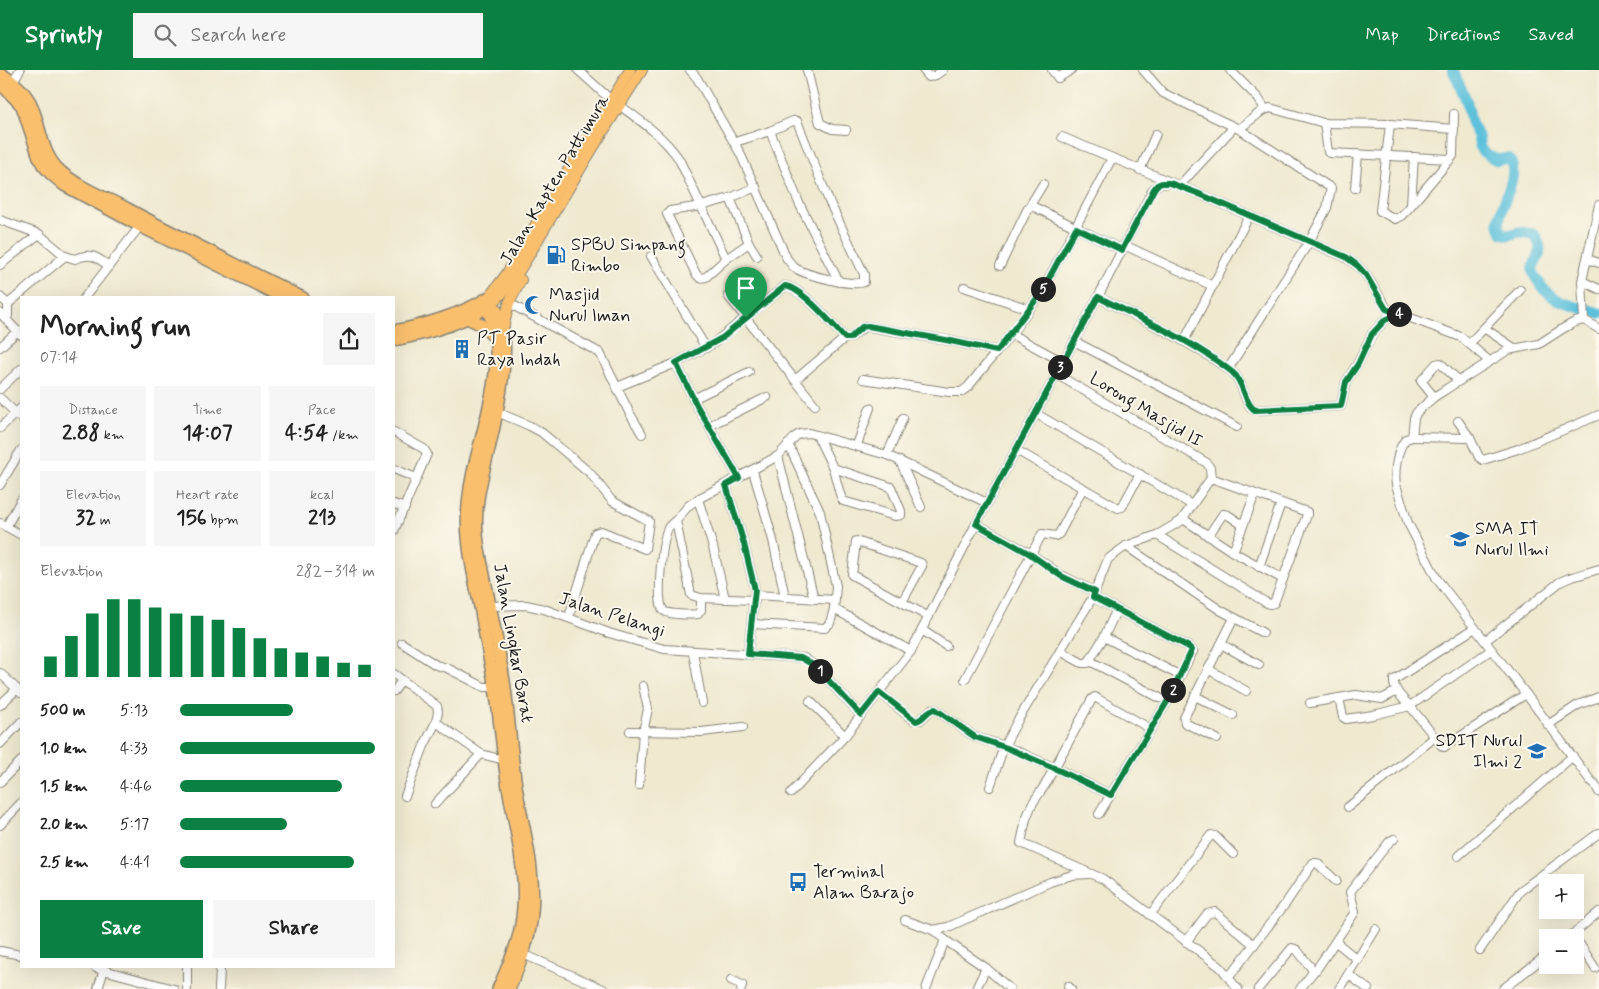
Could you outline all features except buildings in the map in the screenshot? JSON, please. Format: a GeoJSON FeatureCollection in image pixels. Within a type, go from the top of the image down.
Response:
{"type":"FeatureCollection","features":[{"type":"Feature","properties":{"kind":"highway"},"geometry":{"type":"LineString","coordinates":[[0,73],[13,81],[29,101],[51,161],[69,178],[273,287],[282,296]]}},
{"type":"Feature","properties":{"kind":"highway"},"geometry":{"type":"LineString","coordinates":[[0,83],[22,106],[39,157],[50,173],[64,185],[140,226],[273,287],[298,296]]}},
{"type":"Feature","properties":{"kind":"highway"},"geometry":{"type":"LineString","coordinates":[[395,340],[411,337],[467,318],[488,302]]}},
{"type":"Feature","properties":{"kind":"highway"},"geometry":{"type":"LineString","coordinates":[[395,330],[409,328],[488,302]]}},
{"type":"Feature","properties":{"kind":"highway","name":"Jalan Lingkar Barat"},"geometry":{"type":"LineString","coordinates":[[488,302],[501,319],[504,359],[497,412],[476,510],[494,687],[521,859],[523,907],[514,950],[498,989]]}},
{"type":"Feature","properties":{"kind":"highway","name":"Jalan Lingkar Barat"},"geometry":{"type":"LineString","coordinates":[[488,302],[494,327],[495,358],[492,390],[472,476],[467,511],[473,578],[485,606],[504,678],[516,788],[530,857],[533,889],[532,916],[523,954],[509,989]]}},
{"type":"Feature","properties":{"kind":"highway"},"geometry":{"type":"LineString","coordinates":[[467,318],[482,325],[494,338]]}},
{"type":"Feature","properties":{"kind":"main road","name":"Jalan Kapten Pattimura"},"geometry":{"type":"LineString","coordinates":[[488,302],[615,102],[630,70]]}},
{"type":"Feature","properties":{"kind":"main road","name":"Jalan Kapten Pattimura"},"geometry":{"type":"LineString","coordinates":[[615,102],[642,70]]}},
{"type":"Feature","properties":{"kind":"main road","name":"Jalan Kapten Pattimura"},"geometry":{"type":"LineString","coordinates":[[488,302],[505,292],[525,264],[580,159]]}},
{"type":"Feature","properties":{"kind":"main road"},"geometry":{"type":"LineString","coordinates":[[503,329],[509,303],[522,277],[525,264]]}},
{"type":"Feature","properties":{"kind":"street"},"geometry":{"type":"LineString","coordinates":[[13,81],[20,70]]}},
{"type":"Feature","properties":{"kind":"street"},"geometry":{"type":"LineString","coordinates":[[578,70],[615,102],[659,135],[670,147],[679,159],[726,259]]}},
{"type":"Feature","properties":{"kind":"street"},"geometry":{"type":"LineString","coordinates":[[690,70],[697,78],[735,142],[787,259],[793,267],[839,282],[859,284],[864,282],[865,279],[829,201],[799,124],[793,121],[770,131],[735,142]]}},
{"type":"Feature","properties":{"kind":"street"},"geometry":{"type":"LineString","coordinates":[[807,70],[820,123],[832,129],[846,130]]}},
{"type":"Feature","properties":{"kind":"street"},"geometry":{"type":"LineString","coordinates":[[923,70],[929,77],[943,70]]}},
{"type":"Feature","properties":{"kind":"street"},"geometry":{"type":"LineString","coordinates":[[1052,70],[1058,78],[1071,70]]}},
{"type":"Feature","properties":{"kind":"street"},"geometry":{"type":"LineString","coordinates":[[1143,70],[1163,92],[1236,128],[1331,188],[1327,208],[1309,242],[1228,368]]}},
{"type":"Feature","properties":{"kind":"street"},"geometry":{"type":"LineString","coordinates":[[1230,70],[1258,98],[1265,109]]}},
{"type":"Feature","properties":{"kind":"street"},"geometry":{"type":"LineString","coordinates":[[1179,186],[1236,128],[1265,109],[1273,109],[1324,123],[1390,124],[1454,129]]}},
{"type":"Feature","properties":{"kind":"street"},"geometry":{"type":"LineString","coordinates":[[1390,124],[1380,211],[1393,219],[1398,219],[1454,153],[1454,114]]}},
{"type":"Feature","properties":{"kind":"street"},"geometry":{"type":"LineString","coordinates":[[1324,123],[1328,153],[1450,159]]}},
{"type":"Feature","properties":{"kind":"street"},"geometry":{"type":"LineString","coordinates":[[770,131],[799,203],[839,282]]}},
{"type":"Feature","properties":{"kind":"street"},"geometry":{"type":"LineString","coordinates":[[1140,170],[1156,134]]}},
{"type":"Feature","properties":{"kind":"street"},"geometry":{"type":"LineString","coordinates":[[1062,138],[1179,186],[1353,262],[1366,275],[1386,309],[1458,335],[1470,343],[1489,361]]}},
{"type":"Feature","properties":{"kind":"street"},"geometry":{"type":"LineString","coordinates":[[1355,188],[1358,154]]}},
{"type":"Feature","properties":{"kind":"street"},"geometry":{"type":"LineString","coordinates":[[1412,204],[1414,157]]}},
{"type":"Feature","properties":{"kind":"street"},"geometry":{"type":"LineString","coordinates":[[863,379],[940,391],[961,392],[966,389],[1011,334],[1044,287],[1112,158]]}},
{"type":"Feature","properties":{"kind":"street"},"geometry":{"type":"LineString","coordinates":[[791,793],[844,736],[911,651],[987,503],[1155,187],[1162,183],[1170,183]]}},
{"type":"Feature","properties":{"kind":"street"},"geometry":{"type":"LineString","coordinates":[[1000,266],[1043,184]]}},
{"type":"Feature","properties":{"kind":"street"},"geometry":{"type":"LineString","coordinates":[[750,243],[726,259],[706,277],[698,277],[667,215],[670,211],[701,206],[730,198],[756,187]]}},
{"type":"Feature","properties":{"kind":"street"},"geometry":{"type":"LineString","coordinates":[[730,198],[757,256]]}},
{"type":"Feature","properties":{"kind":"street"},"geometry":{"type":"LineString","coordinates":[[1599,205],[1582,281],[1584,317],[1599,329]]}},
{"type":"Feature","properties":{"kind":"street"},"geometry":{"type":"LineString","coordinates":[[1030,207],[1033,206],[1076,228],[1213,286]]}},
{"type":"Feature","properties":{"kind":"street"},"geometry":{"type":"LineString","coordinates":[[1184,341],[1249,216]]}},
{"type":"Feature","properties":{"kind":"street"},"geometry":{"type":"LineString","coordinates":[[0,220],[39,234],[65,256],[75,259],[81,256],[92,255],[109,266]]}},
{"type":"Feature","properties":{"kind":"street"},"geometry":{"type":"LineString","coordinates":[[86,296],[140,226]]}},
{"type":"Feature","properties":{"kind":"street"},"geometry":{"type":"LineString","coordinates":[[0,265],[39,234]]}},
{"type":"Feature","properties":{"kind":"street"},"geometry":{"type":"LineString","coordinates":[[3,316],[8,316],[8,304],[65,256]]}},
{"type":"Feature","properties":{"kind":"street"},"geometry":{"type":"LineString","coordinates":[[651,256],[706,348]]}},
{"type":"Feature","properties":{"kind":"street"},"geometry":{"type":"LineString","coordinates":[[1587,259],[1599,263]]}},
{"type":"Feature","properties":{"kind":"street"},"geometry":{"type":"LineString","coordinates":[[1582,281],[1599,289]]}},
{"type":"Feature","properties":{"kind":"street"},"geometry":{"type":"LineString","coordinates":[[617,387],[676,363],[706,348],[722,338],[784,286],[789,286],[812,303],[845,338]]}},
{"type":"Feature","properties":{"kind":"street"},"geometry":{"type":"LineString","coordinates":[[964,287],[1029,309]]}},
{"type":"Feature","properties":{"kind":"street"},"geometry":{"type":"LineString","coordinates":[[1470,343],[1520,290]]}},
{"type":"Feature","properties":{"kind":"street"},"geometry":{"type":"LineString","coordinates":[[728,296],[815,405]]}},
{"type":"Feature","properties":{"kind":"street"},"geometry":{"type":"LineString","coordinates":[[1098,297],[1202,350],[1228,368],[1237,377],[1250,406],[1255,410],[1341,406],[1346,382],[1358,364],[1372,334],[1385,320],[1399,314]]}},
{"type":"Feature","properties":{"kind":"street"},"geometry":{"type":"LineString","coordinates":[[0,298],[8,304]]}},
{"type":"Feature","properties":{"kind":"street"},"geometry":{"type":"LineString","coordinates":[[509,303],[600,352],[629,412],[642,434]]}},
{"type":"Feature","properties":{"kind":"street"},"geometry":{"type":"LineString","coordinates":[[0,348],[19,333],[3,316]]}},
{"type":"Feature","properties":{"kind":"street"},"geometry":{"type":"LineString","coordinates":[[1412,437],[1416,414],[1434,397],[1489,361],[1514,348],[1539,344],[1584,317]]}},
{"type":"Feature","properties":{"kind":"street"},"geometry":{"type":"LineString","coordinates":[[795,380],[845,338],[850,338],[862,327],[868,326],[997,351]]}},
{"type":"Feature","properties":{"kind":"street"},"geometry":{"type":"LineString","coordinates":[[1484,328],[1514,348]]}},
{"type":"Feature","properties":{"kind":"street"},"geometry":{"type":"LineString","coordinates":[[1011,334],[1063,362]]}},
{"type":"Feature","properties":{"kind":"street"},"geometry":{"type":"LineString","coordinates":[[1074,341],[1236,428]]}},
{"type":"Feature","properties":{"kind":"street"},"geometry":{"type":"LineString","coordinates":[[676,363],[739,478]]}},
{"type":"Feature","properties":{"kind":"street"},"geometry":{"type":"LineString","coordinates":[[1434,397],[1421,381],[1437,363],[1440,363],[1458,381]]}},
{"type":"Feature","properties":{"kind":"street"},"geometry":{"type":"LineString","coordinates":[[0,389],[20,370]]}},
{"type":"Feature","properties":{"kind":"street"},"geometry":{"type":"LineString","coordinates":[[694,398],[749,372]]}},
{"type":"Feature","properties":{"kind":"street","name":"Lorong Masjid II"},"geometry":{"type":"LineString","coordinates":[[1056,374],[1207,463],[1210,468],[1211,478]]}},
{"type":"Feature","properties":{"kind":"street"},"geometry":{"type":"LineString","coordinates":[[0,398],[19,413],[0,428]]}},
{"type":"Feature","properties":{"kind":"street"},"geometry":{"type":"LineString","coordinates":[[709,426],[767,398]]}},
{"type":"Feature","properties":{"kind":"street"},"geometry":{"type":"LineString","coordinates":[[857,445],[870,408]]}},
{"type":"Feature","properties":{"kind":"street"},"geometry":{"type":"LineString","coordinates":[[497,412],[541,432],[590,473],[609,499],[649,521],[645,549],[601,531],[595,533],[569,617]]}},
{"type":"Feature","properties":{"kind":"street"},"geometry":{"type":"LineString","coordinates":[[1036,413],[1192,505]]}},
{"type":"Feature","properties":{"kind":"street"},"geometry":{"type":"LineString","coordinates":[[1458,421],[1470,438],[1479,457],[1484,460],[1518,449],[1599,414]]}},
{"type":"Feature","properties":{"kind":"street"},"geometry":{"type":"LineString","coordinates":[[887,455],[903,418]]}},
{"type":"Feature","properties":{"kind":"street"},"geometry":{"type":"LineString","coordinates":[[395,433],[427,452],[427,456],[395,529]]}},
{"type":"Feature","properties":{"kind":"street"},"geometry":{"type":"LineString","coordinates":[[701,598],[698,614],[667,613],[663,609],[659,584],[668,530],[688,506],[778,456],[800,434],[809,433],[887,455],[987,503]]}},
{"type":"Feature","properties":{"kind":"street"},"geometry":{"type":"LineString","coordinates":[[817,435],[833,468],[843,501],[895,516],[900,515],[901,511],[891,487],[833,468]]}},
{"type":"Feature","properties":{"kind":"street"},"geometry":{"type":"LineString","coordinates":[[1470,438],[1406,438],[1402,444],[1395,479],[1408,523],[1437,579],[1599,792]]}},
{"type":"Feature","properties":{"kind":"street"},"geometry":{"type":"LineString","coordinates":[[752,624],[825,628],[830,623],[834,609],[836,586],[820,512],[788,444]]}},
{"type":"Feature","properties":{"kind":"street"},"geometry":{"type":"LineString","coordinates":[[1016,450],[1120,508],[1140,474]]}},
{"type":"Feature","properties":{"kind":"street"},"geometry":{"type":"LineString","coordinates":[[0,485],[20,452]]}},
{"type":"Feature","properties":{"kind":"street"},"geometry":{"type":"LineString","coordinates":[[778,456],[814,599]]}},
{"type":"Feature","properties":{"kind":"street"},"geometry":{"type":"LineString","coordinates":[[900,460],[921,507]]}},
{"type":"Feature","properties":{"kind":"street"},"geometry":{"type":"LineString","coordinates":[[395,469],[416,478]]}},
{"type":"Feature","properties":{"kind":"street"},"geometry":{"type":"LineString","coordinates":[[753,471],[773,540],[785,597]]}},
{"type":"Feature","properties":{"kind":"street"},"geometry":{"type":"LineString","coordinates":[[990,787],[1004,746],[1022,712],[1094,594],[1108,560],[1126,546],[1157,535],[1183,519],[1211,478],[1306,511],[1308,514],[1274,603],[1269,604],[1157,535]]}},
{"type":"Feature","properties":{"kind":"street"},"geometry":{"type":"LineString","coordinates":[[726,485],[744,544],[755,598],[748,654]]}},
{"type":"Feature","properties":{"kind":"street"},"geometry":{"type":"LineString","coordinates":[[965,679],[1042,534],[1055,536],[1059,534],[1083,488]]}},
{"type":"Feature","properties":{"kind":"street"},"geometry":{"type":"LineString","coordinates":[[1233,552],[1255,494]]}},
{"type":"Feature","properties":{"kind":"street"},"geometry":{"type":"LineString","coordinates":[[698,499],[713,547],[725,599]]}},
{"type":"Feature","properties":{"kind":"street"},"geometry":{"type":"LineString","coordinates":[[20,501],[3,525],[20,534]]}},
{"type":"Feature","properties":{"kind":"street"},"geometry":{"type":"LineString","coordinates":[[1259,567],[1281,502]]}},
{"type":"Feature","properties":{"kind":"street"},"geometry":{"type":"LineString","coordinates":[[395,504],[405,508]]}},
{"type":"Feature","properties":{"kind":"street"},"geometry":{"type":"LineString","coordinates":[[1208,536],[1223,514],[1228,515],[1243,525]]}},
{"type":"Feature","properties":{"kind":"street"},"geometry":{"type":"LineString","coordinates":[[1183,519],[1233,552],[1284,579]]}},
{"type":"Feature","properties":{"kind":"street"},"geometry":{"type":"LineString","coordinates":[[676,520],[690,593],[693,596],[725,599],[785,597],[835,600]]}},
{"type":"Feature","properties":{"kind":"street"},"geometry":{"type":"LineString","coordinates":[[976,524],[1030,554],[1061,576],[1117,609],[1192,650],[1167,702],[1099,814]]}},
{"type":"Feature","properties":{"kind":"street"},"geometry":{"type":"LineString","coordinates":[[902,602],[922,566],[921,562],[856,541],[852,575],[929,617]]}},
{"type":"Feature","properties":{"kind":"street"},"geometry":{"type":"LineString","coordinates":[[1126,546],[1234,618],[1263,633]]}},
{"type":"Feature","properties":{"kind":"street"},"geometry":{"type":"LineString","coordinates":[[1485,641],[1560,582],[1599,569]]}},
{"type":"Feature","properties":{"kind":"street","name":"Jalan Pelangi"},"geometry":{"type":"LineString","coordinates":[[485,606],[526,605],[569,617],[609,633],[651,646],[694,652],[801,658],[815,666],[861,715]]}},
{"type":"Feature","properties":{"kind":"street"},"geometry":{"type":"LineString","coordinates":[[834,609],[911,651]]}},
{"type":"Feature","properties":{"kind":"street"},"geometry":{"type":"LineString","coordinates":[[1060,651],[1085,664],[1090,661],[1117,609]]}},
{"type":"Feature","properties":{"kind":"street"},"geometry":{"type":"LineString","coordinates":[[1217,739],[1184,722],[1184,718],[1234,618]]}},
{"type":"Feature","properties":{"kind":"street"},"geometry":{"type":"LineString","coordinates":[[1476,628],[1394,680],[1393,684],[1397,691],[1442,746],[1446,746],[1526,694]]}},
{"type":"Feature","properties":{"kind":"street"},"geometry":{"type":"LineString","coordinates":[[922,630],[946,646]]}},
{"type":"Feature","properties":{"kind":"street"},"geometry":{"type":"LineString","coordinates":[[1104,637],[1177,674]]}},
{"type":"Feature","properties":{"kind":"street"},"geometry":{"type":"LineString","coordinates":[[402,643],[438,666],[447,668],[484,687],[494,687]]}},
{"type":"Feature","properties":{"kind":"street"},"geometry":{"type":"LineString","coordinates":[[1221,644],[1259,665]]}},
{"type":"Feature","properties":{"kind":"street"},"geometry":{"type":"LineString","coordinates":[[1339,698],[1343,717],[1346,719],[1410,706],[1492,650]]}},
{"type":"Feature","properties":{"kind":"street"},"geometry":{"type":"LineString","coordinates":[[694,652],[702,703]]}},
{"type":"Feature","properties":{"kind":"street"},"geometry":{"type":"LineString","coordinates":[[1090,661],[1160,698]]}},
{"type":"Feature","properties":{"kind":"street"},"geometry":{"type":"LineString","coordinates":[[1208,670],[1246,691]]}},
{"type":"Feature","properties":{"kind":"street"},"geometry":{"type":"LineString","coordinates":[[0,673],[19,691],[0,705]]}},
{"type":"Feature","properties":{"kind":"street"},"geometry":{"type":"LineString","coordinates":[[395,675],[436,706],[438,712],[436,722],[404,796]]}},
{"type":"Feature","properties":{"kind":"street"},"geometry":{"type":"LineString","coordinates":[[395,690],[402,680]]}},
{"type":"Feature","properties":{"kind":"street"},"geometry":{"type":"LineString","coordinates":[[639,785],[643,732],[648,709],[643,686]]}},
{"type":"Feature","properties":{"kind":"street"},"geometry":{"type":"LineString","coordinates":[[1310,703],[1359,695],[1380,699],[1397,691]]}},
{"type":"Feature","properties":{"kind":"street"},"geometry":{"type":"LineString","coordinates":[[879,692],[913,720],[920,720],[934,709],[975,737],[1004,746],[1111,795]]}},
{"type":"Feature","properties":{"kind":"street"},"geometry":{"type":"LineString","coordinates":[[1195,696],[1233,715]]}},
{"type":"Feature","properties":{"kind":"street"},"geometry":{"type":"LineString","coordinates":[[1151,729],[1094,697],[1028,815],[1020,843],[1074,865],[1088,874],[1109,883],[1219,966],[1232,985],[1254,945],[1286,903],[1313,862],[1317,863],[1336,881]]}},
{"type":"Feature","properties":{"kind":"street"},"geometry":{"type":"LineString","coordinates":[[1548,725],[1578,705],[1599,697]]}},
{"type":"Feature","properties":{"kind":"street"},"geometry":{"type":"LineString","coordinates":[[810,701],[844,736]]}},
{"type":"Feature","properties":{"kind":"street"},"geometry":{"type":"LineString","coordinates":[[436,722],[481,754],[504,760]]}},
{"type":"Feature","properties":{"kind":"street"},"geometry":{"type":"LineString","coordinates":[[0,744],[20,723]]}},
{"type":"Feature","properties":{"kind":"street"},"geometry":{"type":"LineString","coordinates":[[630,731],[708,732],[743,727]]}},
{"type":"Feature","properties":{"kind":"street"},"geometry":{"type":"LineString","coordinates":[[1348,807],[1434,737]]}},
{"type":"Feature","properties":{"kind":"street"},"geometry":{"type":"LineString","coordinates":[[435,804],[481,754]]}},
{"type":"Feature","properties":{"kind":"street"},"geometry":{"type":"LineString","coordinates":[[1458,856],[1573,756]]}},
{"type":"Feature","properties":{"kind":"street"},"geometry":{"type":"LineString","coordinates":[[0,782],[20,761]]}},
{"type":"Feature","properties":{"kind":"street"},"geometry":{"type":"LineString","coordinates":[[1594,784],[1599,775]]}},
{"type":"Feature","properties":{"kind":"street"},"geometry":{"type":"LineString","coordinates":[[0,825],[20,805]]}},
{"type":"Feature","properties":{"kind":"street"},"geometry":{"type":"LineString","coordinates":[[1480,950],[1520,891],[1599,833]]}},
{"type":"Feature","properties":{"kind":"street"},"geometry":{"type":"LineString","coordinates":[[1150,915],[1212,836],[1215,836],[1233,854]]}},
{"type":"Feature","properties":{"kind":"street"},"geometry":{"type":"LineString","coordinates":[[1300,989],[1336,942],[1355,912],[1350,892],[1394,838]]}},
{"type":"Feature","properties":{"kind":"street"},"geometry":{"type":"LineString","coordinates":[[933,930],[948,927],[1050,882],[1072,875],[1088,874]]}},
{"type":"Feature","properties":{"kind":"street"},"geometry":{"type":"LineString","coordinates":[[1186,942],[1207,914],[1215,912],[1254,945]]}},
{"type":"Feature","properties":{"kind":"street"},"geometry":{"type":"LineString","coordinates":[[1579,929],[1599,912]]}},
{"type":"Feature","properties":{"kind":"street"},"geometry":{"type":"LineString","coordinates":[[905,920],[933,930],[986,968],[1010,989]]}},
{"type":"Feature","properties":{"kind":"street"},"geometry":{"type":"LineString","coordinates":[[1339,989],[1376,929]]}},
{"type":"Feature","properties":{"kind":"street"},"geometry":{"type":"LineString","coordinates":[[926,989],[945,940]]}},
{"type":"Feature","properties":{"kind":"street"},"geometry":{"type":"LineString","coordinates":[[1336,942],[1358,960]]}},
{"type":"Feature","properties":{"kind":"street"},"geometry":{"type":"LineString","coordinates":[[1258,989],[1292,948],[1297,950],[1314,971]]}},
{"type":"Feature","properties":{"kind":"street"},"geometry":{"type":"LineString","coordinates":[[0,951],[20,954]]}},
{"type":"Feature","properties":{"kind":"street"},"geometry":{"type":"LineString","coordinates":[[1584,953],[1595,968]]}},
{"type":"Feature","properties":{"kind":"street"},"geometry":{"type":"LineString","coordinates":[[523,954],[603,989]]}},
{"type":"Feature","properties":{"kind":"street"},"geometry":{"type":"LineString","coordinates":[[1503,989],[1539,961]]}},
{"type":"Feature","properties":{"kind":"street"},"geometry":{"type":"LineString","coordinates":[[98,989],[100,968],[174,989]]}},
{"type":"Feature","properties":{"kind":"street"},"geometry":{"type":"LineString","coordinates":[[133,968],[134,977]]}},
{"type":"Feature","properties":{"kind":"street"},"geometry":{"type":"LineString","coordinates":[[187,968],[187,989]]}},
{"type":"Feature","properties":{"kind":"street"},"geometry":{"type":"LineString","coordinates":[[219,989],[220,968]]}},
{"type":"Feature","properties":{"kind":"street"},"geometry":{"type":"LineString","coordinates":[[976,989],[986,968]]}},
{"type":"Feature","properties":{"kind":"street"},"geometry":{"type":"LineString","coordinates":[[1349,975],[1368,989]]}},
{"type":"Feature","properties":{"kind":"street"},"geometry":{"type":"LineString","coordinates":[[731,980],[742,985],[741,989]]}},
{"type":"Feature","properties":{"kind":"waterway"},"geometry":{"type":"LineString","coordinates":[[1453,70],[1467,102],[1471,122],[1478,136],[1482,151],[1497,160],[1508,158],[1512,164],[1511,181],[1500,217],[1499,226],[1502,233],[1508,235],[1519,232],[1534,234],[1540,250],[1533,266],[1533,271],[1543,289],[1565,303],[1599,313]]}},
{"type":"Feature","properties":{"kind":"place","name":"SPBU Simpang Rimbo"},"geometry":{"type":"Point","coordinates":[556,255]}},
{"type":"Feature","properties":{"kind":"place","name":"Masjid Nurul Iman"},"geometry":{"type":"Point","coordinates":[534,305]}},
{"type":"Feature","properties":{"kind":"place","name":"PT Pasir Raya Indah"},"geometry":{"type":"Point","coordinates":[462,349]}},
{"type":"Feature","properties":{"kind":"place","name":"SMA IT Nurul Ilmi"},"geometry":{"type":"Point","coordinates":[1460,539]}},
{"type":"Feature","properties":{"kind":"place","name":"SDIT Nurul Ilmi 2"},"geometry":{"type":"Point","coordinates":[1537,751]}},
{"type":"Feature","properties":{"kind":"place","name":"Terminal Alam Barajo"},"geometry":{"type":"Point","coordinates":[798,882]}},
{"type":"Feature","properties":{"kind":"route"},"geometry":{"type":"LineString","coordinates":[[1162,183],[1170,183],[1197,193],[1346,257],[1366,275],[1386,309],[1399,314],[1385,320],[1372,334],[1358,364],[1346,382],[1341,406],[1255,410],[1251,408],[1237,377],[1228,368],[1202,350],[1098,297],[976,524],[1030,554],[1061,576],[1095,592],[1093,597],[1191,648],[1193,652],[1167,702],[1111,795],[1054,768],[975,737],[934,708],[920,720],[916,721],[911,719],[879,692],[861,715],[811,662],[804,658],[748,654],[756,595],[744,544],[726,485],[739,478],[697,406],[676,363],[722,338],[746,318],[784,286],[789,286],[812,303],[848,339],[862,327],[868,326],[997,351],[1041,293],[1076,228],[1122,250],[1136,220],[1155,187],[1162,183]]}}]}
